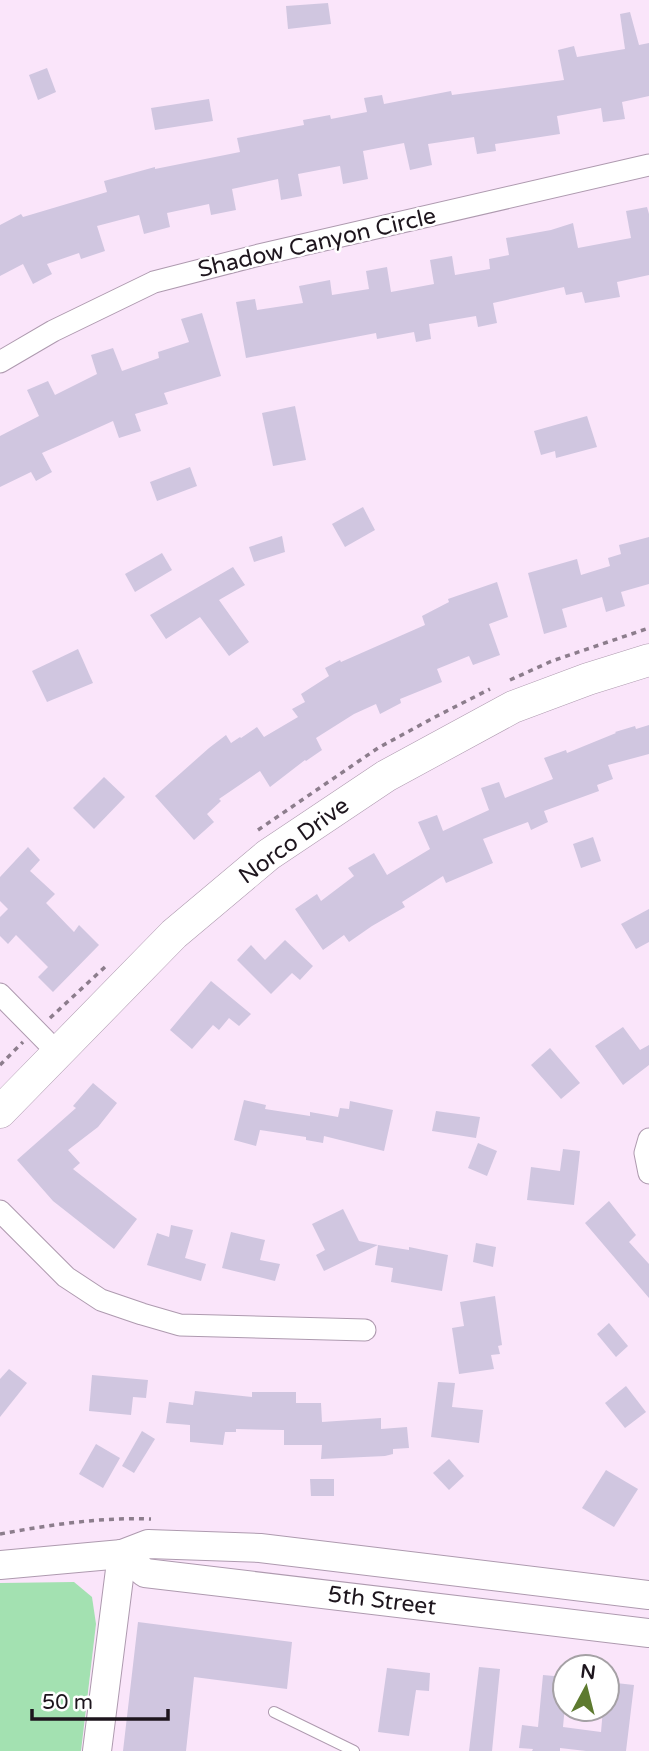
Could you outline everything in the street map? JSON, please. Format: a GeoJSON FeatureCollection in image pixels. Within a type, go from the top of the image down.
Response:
{"type":"FeatureCollection","features":[{"type":"Feature","properties":{"kind":"main road","name":"Norco Drive"},"geometry":{"type":"LineString","coordinates":[[0,1112],[174,934],[268,855],[386,776],[513,707],[649,660]]}},
{"type":"Feature","properties":{"kind":"street","name":"Shadow Canyon Circle"},"geometry":{"type":"LineString","coordinates":[[0,362],[53,331],[155,282],[260,254],[649,165]]}},
{"type":"Feature","properties":{"kind":"street"},"geometry":{"type":"LineString","coordinates":[[0,995],[57,1052]]}},
{"type":"Feature","properties":{"kind":"street"},"geometry":{"type":"LineString","coordinates":[[0,1211],[66,1277],[101,1300],[142,1314],[180,1325],[365,1330]]}},
{"type":"Feature","properties":{"kind":"street","name":"5th Street"},"geometry":{"type":"LineString","coordinates":[[0,1565],[122,1554],[148,1544],[260,1548],[649,1595]]}},
{"type":"Feature","properties":{"kind":"street"},"geometry":{"type":"LineString","coordinates":[[97,1751],[122,1554]]}},
{"type":"Feature","properties":{"kind":"street","name":"5th Street"},"geometry":{"type":"LineString","coordinates":[[122,1554],[145,1573],[649,1633]]}},
{"type":"Feature","properties":{"kind":"lane"},"geometry":{"type":"LineString","coordinates":[[274,1712],[354,1751]]}},
{"type":"Feature","properties":{"kind":"green space"},"geometry":{"type":"Polygon","coordinates":[[[74,1582],[92,1597],[96,1624],[81,1751],[0,1751],[0,1583],[74,1582]]]}},
{"type":"Feature","properties":{"kind":"building"},"geometry":{"type":"Polygon","coordinates":[[[328,3],[331,24],[288,29],[286,6],[328,3]]]}},
{"type":"Feature","properties":{"kind":"building"},"geometry":{"type":"Polygon","coordinates":[[[630,12],[639,45],[649,43],[649,96],[622,102],[625,119],[603,122],[601,108],[557,116],[560,134],[495,144],[496,151],[477,154],[474,137],[428,144],[432,165],[410,170],[404,143],[363,151],[368,179],[343,184],[340,166],[298,174],[302,196],[281,200],[278,179],[232,189],[236,210],[211,215],[209,204],[167,213],[170,227],[144,234],[139,215],[97,226],[105,251],[81,259],[79,253],[47,264],[52,274],[33,284],[23,264],[0,276],[0,225],[21,214],[23,217],[107,192],[104,181],[155,167],[240,152],[237,138],[304,125],[303,120],[330,115],[331,119],[367,112],[364,98],[382,95],[384,104],[451,91],[452,95],[564,80],[558,50],[574,46],[577,57],[625,49],[620,14],[630,12]]]}},
{"type":"Feature","properties":{"kind":"building"},"geometry":{"type":"Polygon","coordinates":[[[47,68],[56,92],[38,100],[29,75],[47,68]]]}},
{"type":"Feature","properties":{"kind":"building"},"geometry":{"type":"Polygon","coordinates":[[[209,99],[213,121],[155,130],[151,108],[209,99]]]}},
{"type":"Feature","properties":{"kind":"building"},"geometry":{"type":"Polygon","coordinates":[[[647,207],[649,275],[617,282],[620,297],[585,303],[582,292],[566,295],[564,287],[493,303],[497,323],[478,327],[476,316],[429,324],[431,339],[416,342],[414,332],[377,339],[376,333],[246,358],[236,302],[255,299],[257,310],[303,303],[299,286],[330,280],[332,295],[369,289],[366,271],[387,267],[391,292],[434,284],[430,260],[452,256],[455,275],[490,269],[489,259],[509,255],[506,238],[573,223],[578,248],[631,238],[626,211],[647,207]]]}},
{"type":"Feature","properties":{"kind":"building"},"geometry":{"type":"Polygon","coordinates":[[[202,313],[221,376],[164,393],[168,404],[135,414],[141,431],[119,438],[113,421],[42,453],[52,472],[36,481],[31,472],[0,487],[0,436],[39,416],[27,390],[48,381],[55,395],[97,374],[91,355],[113,348],[122,371],[159,358],[158,352],[189,342],[181,319],[202,313]]]}},
{"type":"Feature","properties":{"kind":"building"},"geometry":{"type":"Polygon","coordinates":[[[295,406],[306,460],[273,466],[262,413],[295,406]]]}},
{"type":"Feature","properties":{"kind":"building"},"geometry":{"type":"Polygon","coordinates":[[[587,416],[597,447],[556,458],[555,451],[541,455],[534,431],[587,416]]]}},
{"type":"Feature","properties":{"kind":"building"},"geometry":{"type":"Polygon","coordinates":[[[190,467],[197,486],[157,501],[150,482],[190,467]]]}},
{"type":"Feature","properties":{"kind":"building"},"geometry":{"type":"Polygon","coordinates":[[[363,507],[375,530],[345,547],[332,524],[363,507]]]}},
{"type":"Feature","properties":{"kind":"building"},"geometry":{"type":"Polygon","coordinates":[[[282,536],[285,552],[254,562],[249,547],[282,536]]]}},
{"type":"Feature","properties":{"kind":"building"},"geometry":{"type":"Polygon","coordinates":[[[649,537],[649,584],[621,592],[625,606],[606,612],[602,597],[562,609],[567,627],[544,634],[528,573],[577,559],[581,575],[610,566],[608,558],[621,554],[619,545],[649,537]]]}},
{"type":"Feature","properties":{"kind":"building"},"geometry":{"type":"Polygon","coordinates":[[[162,553],[172,570],[135,592],[125,574],[162,553]]]}},
{"type":"Feature","properties":{"kind":"building"},"geometry":{"type":"Polygon","coordinates":[[[233,567],[245,585],[219,600],[249,642],[229,656],[200,617],[166,639],[150,615],[233,567]]]}},
{"type":"Feature","properties":{"kind":"building"},"geometry":{"type":"Polygon","coordinates":[[[497,582],[508,617],[489,624],[500,655],[473,665],[469,656],[437,669],[442,682],[400,699],[401,703],[380,714],[376,704],[354,714],[316,738],[322,750],[270,787],[260,771],[219,799],[221,801],[207,814],[214,822],[194,840],[155,796],[226,735],[231,743],[257,727],[264,737],[298,717],[292,709],[305,702],[301,694],[329,676],[325,668],[425,625],[422,616],[449,602],[448,599],[497,582]]]}},
{"type":"Feature","properties":{"kind":"building"},"geometry":{"type":"Polygon","coordinates":[[[78,649],[93,683],[47,702],[32,671],[78,649]]]}},
{"type":"Feature","properties":{"kind":"building"},"geometry":{"type":"Polygon","coordinates":[[[649,725],[649,754],[608,765],[613,779],[597,785],[599,791],[544,811],[548,822],[531,830],[528,822],[483,839],[493,863],[446,883],[443,876],[402,902],[405,907],[349,942],[344,935],[323,950],[295,909],[317,894],[321,901],[354,876],[348,868],[374,853],[387,875],[430,849],[418,822],[437,815],[443,831],[489,810],[481,788],[499,782],[505,798],[553,779],[544,758],[566,750],[567,753],[615,732],[649,725]]]}},
{"type":"Feature","properties":{"kind":"building"},"geometry":{"type":"Polygon","coordinates":[[[104,777],[125,797],[94,829],[73,808],[104,777]]]}},
{"type":"Feature","properties":{"kind":"building"},"geometry":{"type":"Polygon","coordinates":[[[593,837],[601,861],[581,868],[573,844],[593,837]]]}},
{"type":"Feature","properties":{"kind":"building"},"geometry":{"type":"Polygon","coordinates":[[[28,847],[40,860],[30,871],[55,894],[46,903],[74,932],[79,925],[99,945],[53,992],[38,977],[48,967],[16,935],[8,944],[0,936],[0,917],[8,909],[0,901],[0,877],[28,847]]]}},
{"type":"Feature","properties":{"kind":"building"},"geometry":{"type":"Polygon","coordinates":[[[649,909],[649,942],[636,949],[621,924],[649,909]]]}},
{"type":"Feature","properties":{"kind":"building"},"geometry":{"type":"Polygon","coordinates":[[[285,940],[313,966],[300,980],[292,973],[271,994],[237,960],[251,945],[265,960],[285,940]]]}},
{"type":"Feature","properties":{"kind":"building"},"geometry":{"type":"Polygon","coordinates":[[[211,981],[251,1014],[239,1026],[229,1018],[219,1030],[213,1025],[192,1049],[170,1030],[211,981]]]}},
{"type":"Feature","properties":{"kind":"building"},"geometry":{"type":"Polygon","coordinates":[[[623,1027],[640,1050],[649,1045],[649,1065],[623,1085],[595,1046],[623,1027]]]}},
{"type":"Feature","properties":{"kind":"building"},"geometry":{"type":"Polygon","coordinates":[[[550,1048],[580,1083],[561,1099],[531,1065],[550,1048]]]}},
{"type":"Feature","properties":{"kind":"building"},"geometry":{"type":"Polygon","coordinates":[[[93,1083],[117,1103],[98,1127],[68,1150],[80,1163],[73,1169],[137,1219],[114,1249],[53,1201],[17,1160],[76,1108],[73,1106],[93,1083]]]}},
{"type":"Feature","properties":{"kind":"building"},"geometry":{"type":"Polygon","coordinates":[[[244,1100],[266,1105],[265,1109],[310,1116],[310,1112],[338,1117],[340,1108],[349,1109],[350,1101],[393,1110],[384,1151],[324,1136],[323,1143],[306,1140],[306,1137],[260,1130],[256,1146],[234,1140],[244,1100]]]}},
{"type":"Feature","properties":{"kind":"building"},"geometry":{"type":"Polygon","coordinates":[[[436,1111],[480,1117],[476,1138],[432,1131],[436,1111]]]}},
{"type":"Feature","properties":{"kind":"building"},"geometry":{"type":"Polygon","coordinates":[[[478,1143],[497,1151],[487,1176],[468,1168],[478,1143]]]}},
{"type":"Feature","properties":{"kind":"building"},"geometry":{"type":"Polygon","coordinates":[[[563,1149],[580,1151],[574,1205],[527,1200],[531,1167],[560,1171],[563,1149]]]}},
{"type":"Feature","properties":{"kind":"building"},"geometry":{"type":"Polygon","coordinates":[[[609,1201],[636,1235],[629,1242],[649,1264],[649,1298],[585,1223],[609,1201]]]}},
{"type":"Feature","properties":{"kind":"building"},"geometry":{"type":"Polygon","coordinates":[[[343,1209],[359,1241],[378,1245],[324,1271],[316,1255],[325,1250],[312,1224],[343,1209]]]}},
{"type":"Feature","properties":{"kind":"building"},"geometry":{"type":"Polygon","coordinates":[[[171,1225],[193,1230],[185,1258],[206,1264],[201,1281],[147,1265],[157,1233],[169,1237],[171,1225]]]}},
{"type":"Feature","properties":{"kind":"building"},"geometry":{"type":"Polygon","coordinates":[[[231,1232],[265,1240],[260,1260],[280,1264],[275,1281],[222,1268],[231,1232]]]}},
{"type":"Feature","properties":{"kind":"building"},"geometry":{"type":"Polygon","coordinates":[[[476,1243],[496,1247],[493,1267],[473,1262],[476,1243]]]}},
{"type":"Feature","properties":{"kind":"building"},"geometry":{"type":"Polygon","coordinates":[[[378,1245],[409,1250],[409,1247],[448,1255],[442,1291],[391,1282],[393,1268],[375,1265],[378,1245]]]}},
{"type":"Feature","properties":{"kind":"building"},"geometry":{"type":"Polygon","coordinates":[[[495,1296],[502,1345],[498,1346],[500,1354],[491,1355],[494,1369],[459,1374],[452,1328],[464,1326],[460,1302],[495,1296]]]}},
{"type":"Feature","properties":{"kind":"building"},"geometry":{"type":"Polygon","coordinates":[[[609,1323],[628,1346],[616,1357],[597,1334],[609,1323]]]}},
{"type":"Feature","properties":{"kind":"building"},"geometry":{"type":"Polygon","coordinates":[[[9,1369],[27,1383],[0,1417],[0,1379],[9,1369]]]}},
{"type":"Feature","properties":{"kind":"building"},"geometry":{"type":"Polygon","coordinates":[[[92,1375],[148,1380],[146,1398],[133,1397],[131,1415],[89,1411],[92,1375]]]}},
{"type":"Feature","properties":{"kind":"building"},"geometry":{"type":"Polygon","coordinates":[[[438,1382],[455,1383],[452,1407],[483,1410],[479,1443],[431,1437],[438,1382]]]}},
{"type":"Feature","properties":{"kind":"building"},"geometry":{"type":"Polygon","coordinates":[[[626,1386],[646,1412],[625,1428],[605,1403],[626,1386]]]}},
{"type":"Feature","properties":{"kind":"building"},"geometry":{"type":"Polygon","coordinates":[[[195,1391],[252,1397],[252,1392],[296,1392],[296,1403],[321,1403],[322,1422],[381,1418],[381,1429],[407,1427],[409,1448],[393,1449],[393,1454],[385,1456],[321,1459],[322,1445],[284,1445],[284,1430],[236,1429],[236,1432],[225,1432],[223,1445],[190,1442],[190,1425],[166,1423],[169,1402],[193,1405],[195,1391]]]}},
{"type":"Feature","properties":{"kind":"building"},"geometry":{"type":"Polygon","coordinates":[[[142,1431],[155,1439],[134,1473],[122,1466],[142,1431]]]}},
{"type":"Feature","properties":{"kind":"building"},"geometry":{"type":"Polygon","coordinates":[[[96,1444],[120,1458],[103,1488],[79,1474],[96,1444]]]}},
{"type":"Feature","properties":{"kind":"building"},"geometry":{"type":"Polygon","coordinates":[[[449,1459],[464,1476],[449,1490],[433,1473],[449,1459]]]}},
{"type":"Feature","properties":{"kind":"building"},"geometry":{"type":"Polygon","coordinates":[[[606,1470],[638,1489],[614,1527],[582,1508],[606,1470]]]}},
{"type":"Feature","properties":{"kind":"building"},"geometry":{"type":"Polygon","coordinates":[[[310,1479],[334,1479],[334,1496],[311,1496],[310,1479]]]}},
{"type":"Feature","properties":{"kind":"building"},"geometry":{"type":"Polygon","coordinates":[[[138,1622],[292,1642],[287,1689],[194,1677],[186,1751],[123,1751],[138,1622]]]}},
{"type":"Feature","properties":{"kind":"building"},"geometry":{"type":"Polygon","coordinates":[[[479,1667],[500,1669],[492,1751],[469,1751],[479,1667]]]}},
{"type":"Feature","properties":{"kind":"building"},"geometry":{"type":"Polygon","coordinates":[[[387,1668],[430,1673],[429,1691],[416,1690],[409,1736],[378,1732],[387,1668]]]}},
{"type":"Feature","properties":{"kind":"building"},"geometry":{"type":"Polygon","coordinates":[[[543,1675],[551,1676],[551,1723],[563,1723],[563,1727],[601,1732],[602,1723],[621,1723],[621,1684],[634,1685],[626,1751],[560,1748],[560,1751],[532,1751],[533,1749],[519,1748],[522,1725],[538,1727],[543,1675]]]}}]}
